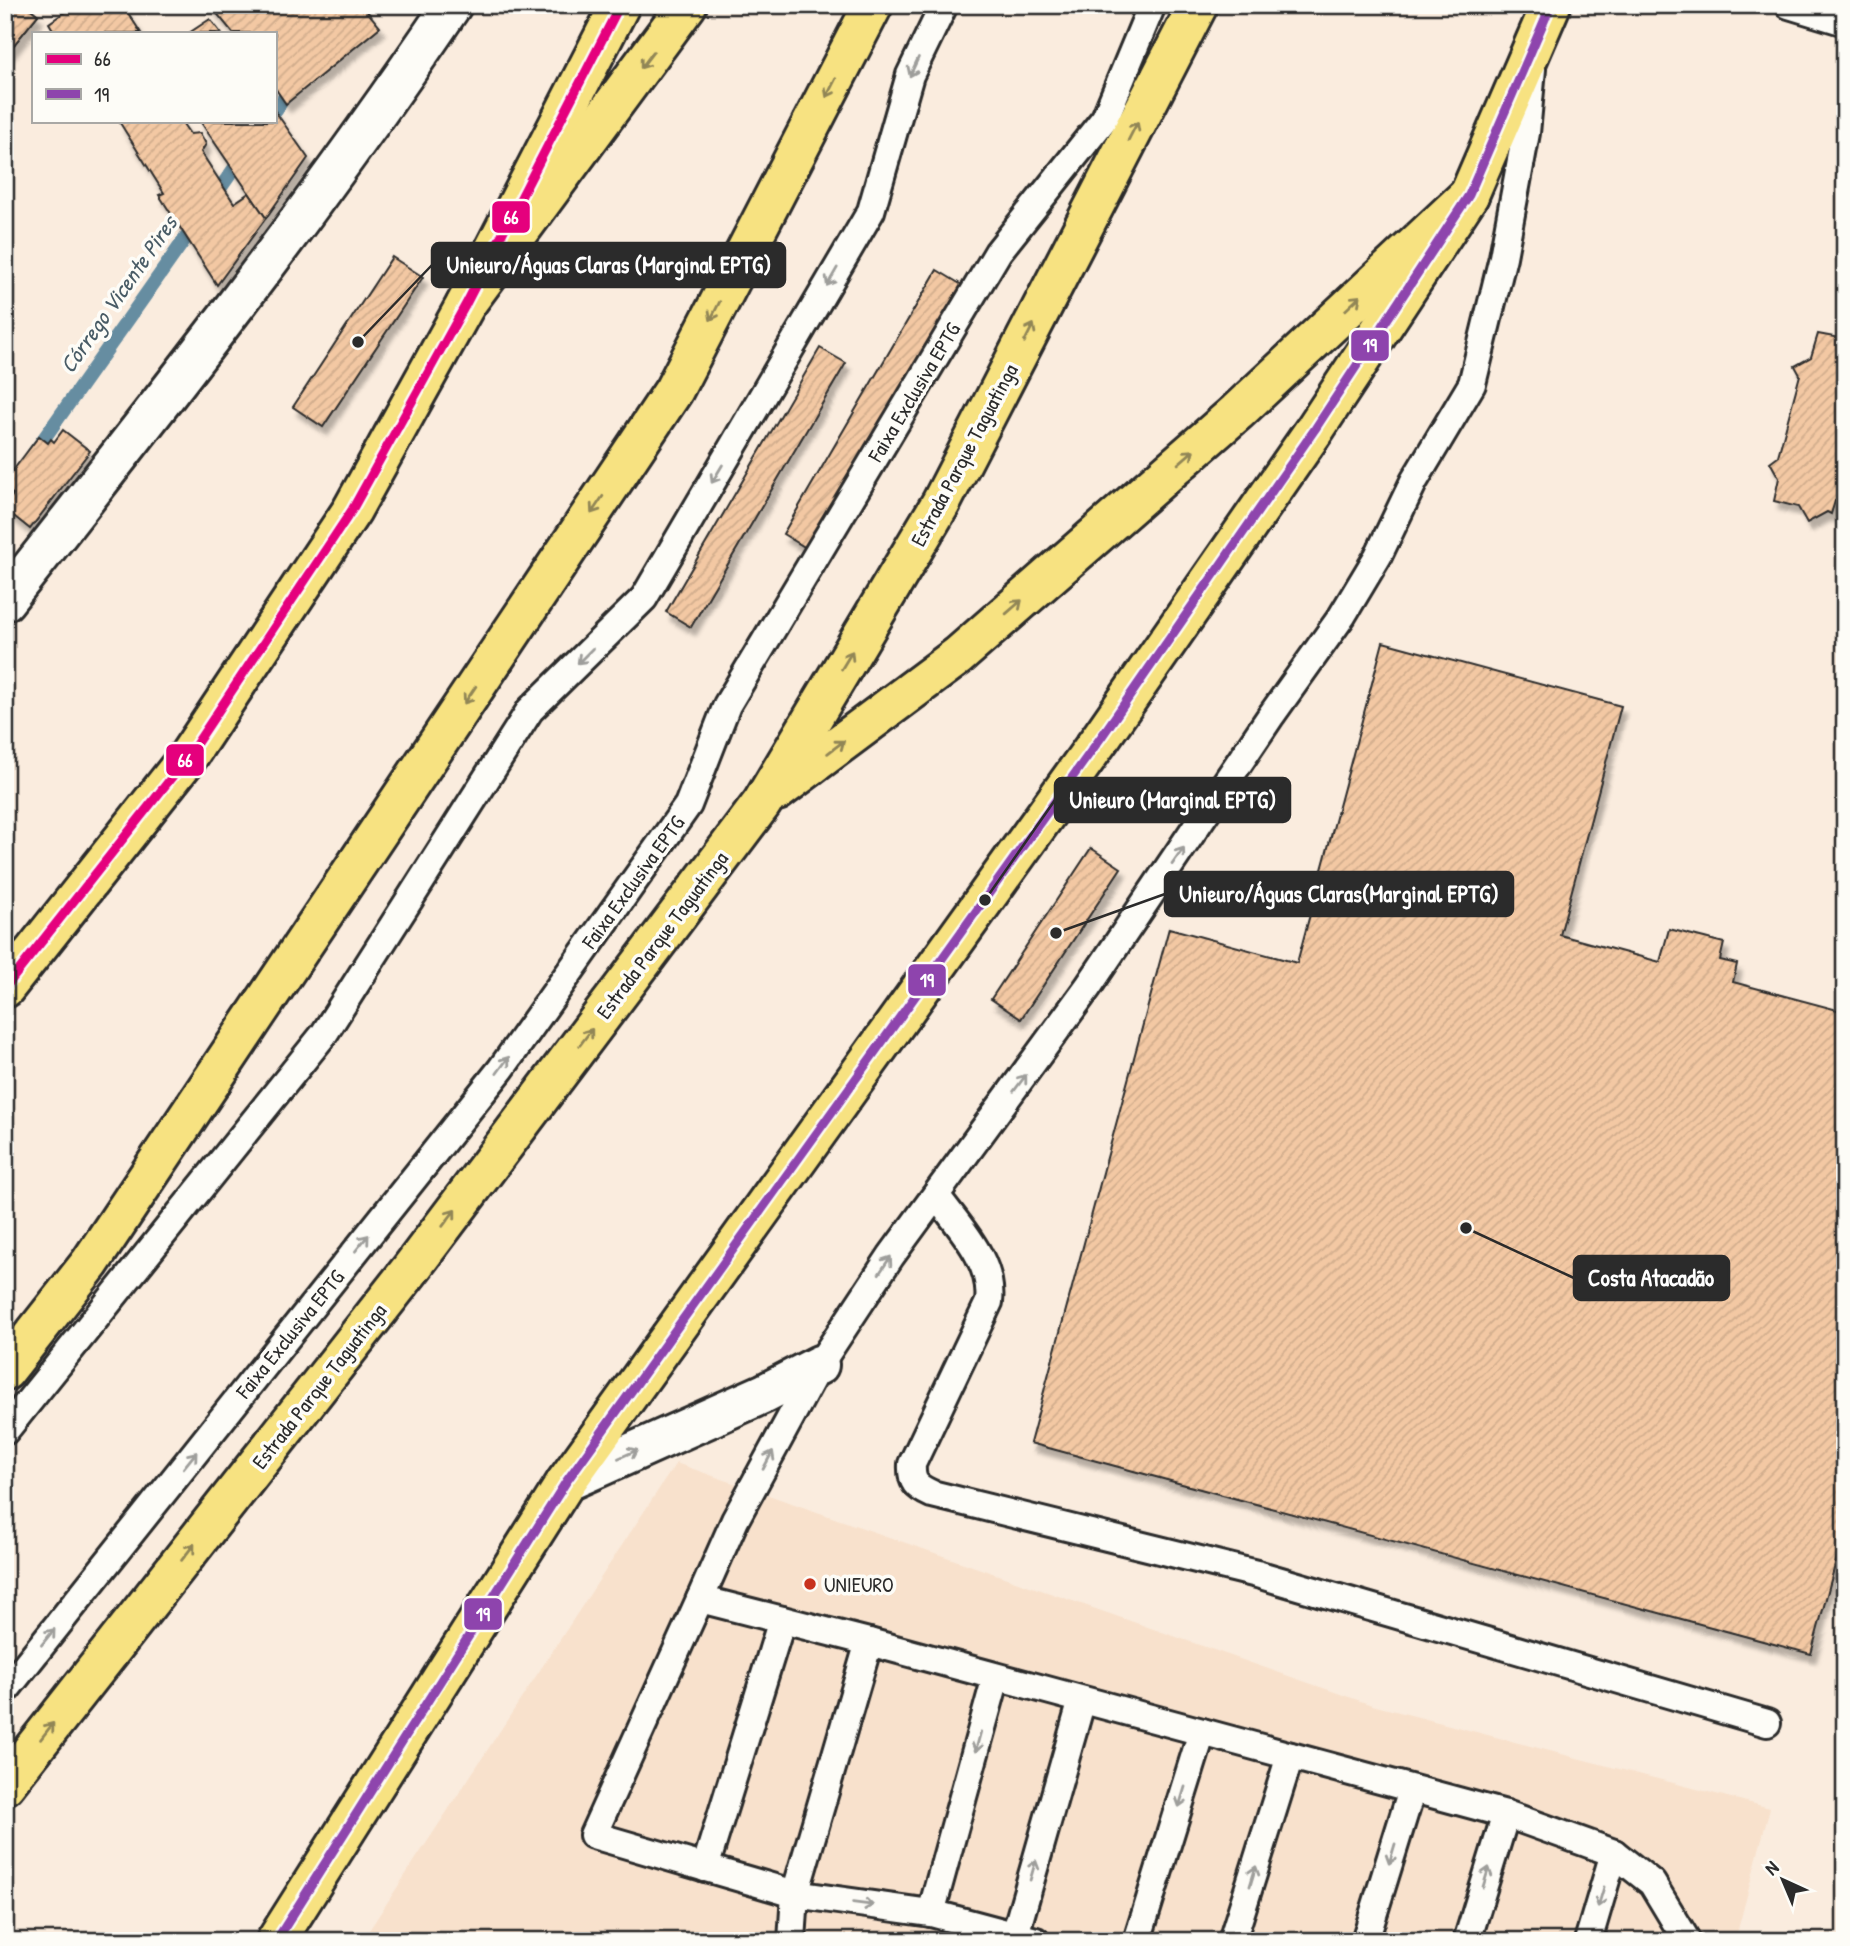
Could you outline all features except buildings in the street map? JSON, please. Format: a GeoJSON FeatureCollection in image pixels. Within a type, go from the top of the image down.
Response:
{"type":"FeatureCollection","features":[{"type":"Feature","properties":{"kind":"main road"},"geometry":{"type":"LineString","coordinates":[[5,988],[187,758],[352,510],[466,304],[620,5]]}},
{"type":"Feature","properties":{"kind":"main road"},"geometry":{"type":"LineString","coordinates":[[466,304],[687,5]]}},
{"type":"Feature","properties":{"kind":"main road"},"geometry":{"type":"LineString","coordinates":[[5,1371],[90,1263],[674,390],[873,5]]}},
{"type":"Feature","properties":{"kind":"main road","name":"Estrada Parque Taguatinga"},"geometry":{"type":"LineString","coordinates":[[5,1785],[410,1270],[762,803],[941,503],[1198,5]]}},
{"type":"Feature","properties":{"kind":"main road"},"geometry":{"type":"LineString","coordinates":[[276,1941],[566,1482],[1102,736],[1315,429],[1469,195],[1534,49],[1550,5]]}},
{"type":"Feature","properties":{"kind":"main road"},"geometry":{"type":"LineString","coordinates":[[762,803],[958,656],[1237,412],[1469,195]]}},
{"type":"Feature","properties":{"kind":"street"},"geometry":{"type":"LineString","coordinates":[[5,601],[181,379],[378,115],[452,5]]}},
{"type":"Feature","properties":{"kind":"street"},"geometry":{"type":"LineString","coordinates":[[566,1482],[765,1394],[819,1365]]}},
{"type":"Feature","properties":{"kind":"lane"},"geometry":{"type":"LineString","coordinates":[[5,1431],[324,1034],[530,710],[644,598],[871,211],[910,75],[944,5]]}},
{"type":"Feature","properties":{"kind":"lane","name":"Faixa Exclusiva EPTG"},"geometry":{"type":"LineString","coordinates":[[5,1691],[501,1069],[688,805],[727,705],[998,252],[1105,118],[1152,5]]}},
{"type":"Feature","properties":{"kind":"lane"},"geometry":{"type":"LineString","coordinates":[[1789,5],[1845,22]]}},
{"type":"Feature","properties":{"kind":"lane"},"geometry":{"type":"LineString","coordinates":[[1082,1700],[1025,1938],[931,1913],[795,1894],[593,1835],[736,1520],[819,1365],[936,1195],[1041,1055],[1342,616],[1378,556],[1414,481],[1472,384],[1503,257],[1526,133],[1534,49]]}},
{"type":"Feature","properties":{"kind":"lane"},"geometry":{"type":"LineString","coordinates":[[936,1195],[988,1272],[990,1289],[989,1302],[912,1464],[912,1477],[917,1487],[932,1494],[1257,1574],[1767,1723]]}},
{"type":"Feature","properties":{"kind":"lane"},"geometry":{"type":"LineString","coordinates":[[700,1599],[1506,1814],[1615,1853],[1652,1883],[1684,1938]]}},
{"type":"Feature","properties":{"kind":"lane"},"geometry":{"type":"LineString","coordinates":[[705,1868],[782,1620]]}},
{"type":"Feature","properties":{"kind":"lane"},"geometry":{"type":"LineString","coordinates":[[792,1941],[795,1894],[869,1642]]}},
{"type":"Feature","properties":{"kind":"lane"},"geometry":{"type":"LineString","coordinates":[[931,1913],[996,1677]]}},
{"type":"Feature","properties":{"kind":"lane"},"geometry":{"type":"LineString","coordinates":[[1137,1941],[1202,1732]]}},
{"type":"Feature","properties":{"kind":"lane"},"geometry":{"type":"LineString","coordinates":[[1232,1941],[1290,1755]]}},
{"type":"Feature","properties":{"kind":"lane"},"geometry":{"type":"LineString","coordinates":[[1365,1941],[1412,1789]]}},
{"type":"Feature","properties":{"kind":"lane"},"geometry":{"type":"LineString","coordinates":[[1467,1941],[1506,1814]]}},
{"type":"Feature","properties":{"kind":"lane"},"geometry":{"type":"LineString","coordinates":[[1588,1941],[1615,1853]]}},
{"type":"Feature","properties":{"kind":"shaded area","name":"UNIEURO"},"geometry":{"type":"Polygon","coordinates":[[[676,1463],[1372,1705],[1770,1808],[1735,1941],[362,1941],[676,1463]]]}},
{"type":"Feature","properties":{"kind":"waterway","name":"Córrego Vicente Pires"},"geometry":{"type":"LineString","coordinates":[[276,110],[292,86]]}},
{"type":"Feature","properties":{"kind":"waterway","name":"Córrego Vicente Pires"},"geometry":{"type":"LineString","coordinates":[[212,200],[243,156]]}},
{"type":"Feature","properties":{"kind":"waterway","name":"Córrego Vicente Pires"},"geometry":{"type":"LineString","coordinates":[[33,454],[197,222]]}},
{"type":"Feature","properties":{"kind":"transit line","name":"66"},"geometry":{"type":"LineString","coordinates":[[5,988],[187,758],[352,510],[466,304],[620,5]]}},
{"type":"Feature","properties":{"kind":"transit line","name":"19"},"geometry":{"type":"LineString","coordinates":[[276,1941],[566,1482],[1102,736],[1315,429],[1469,195],[1551,5]]}},
{"type":"Feature","properties":{"kind":"place","name":"Unieuro/Águas Claras (Marginal EPTG)"},"geometry":{"type":"Point","coordinates":[358,342]}},
{"type":"Feature","properties":{"kind":"place","name":"Unieuro (Marginal EPTG)"},"geometry":{"type":"Point","coordinates":[985,900]}},
{"type":"Feature","properties":{"kind":"place","name":"Unieuro/Águas Claras(Marginal EPTG)"},"geometry":{"type":"Point","coordinates":[1056,933]}},
{"type":"Feature","properties":{"kind":"place","name":"Costa Atacadão"},"geometry":{"type":"Point","coordinates":[1466,1228]}},
{"type":"Feature","properties":{"kind":"place","name":"UNIEURO"},"geometry":{"type":"Point","coordinates":[810,1584]}}]}
